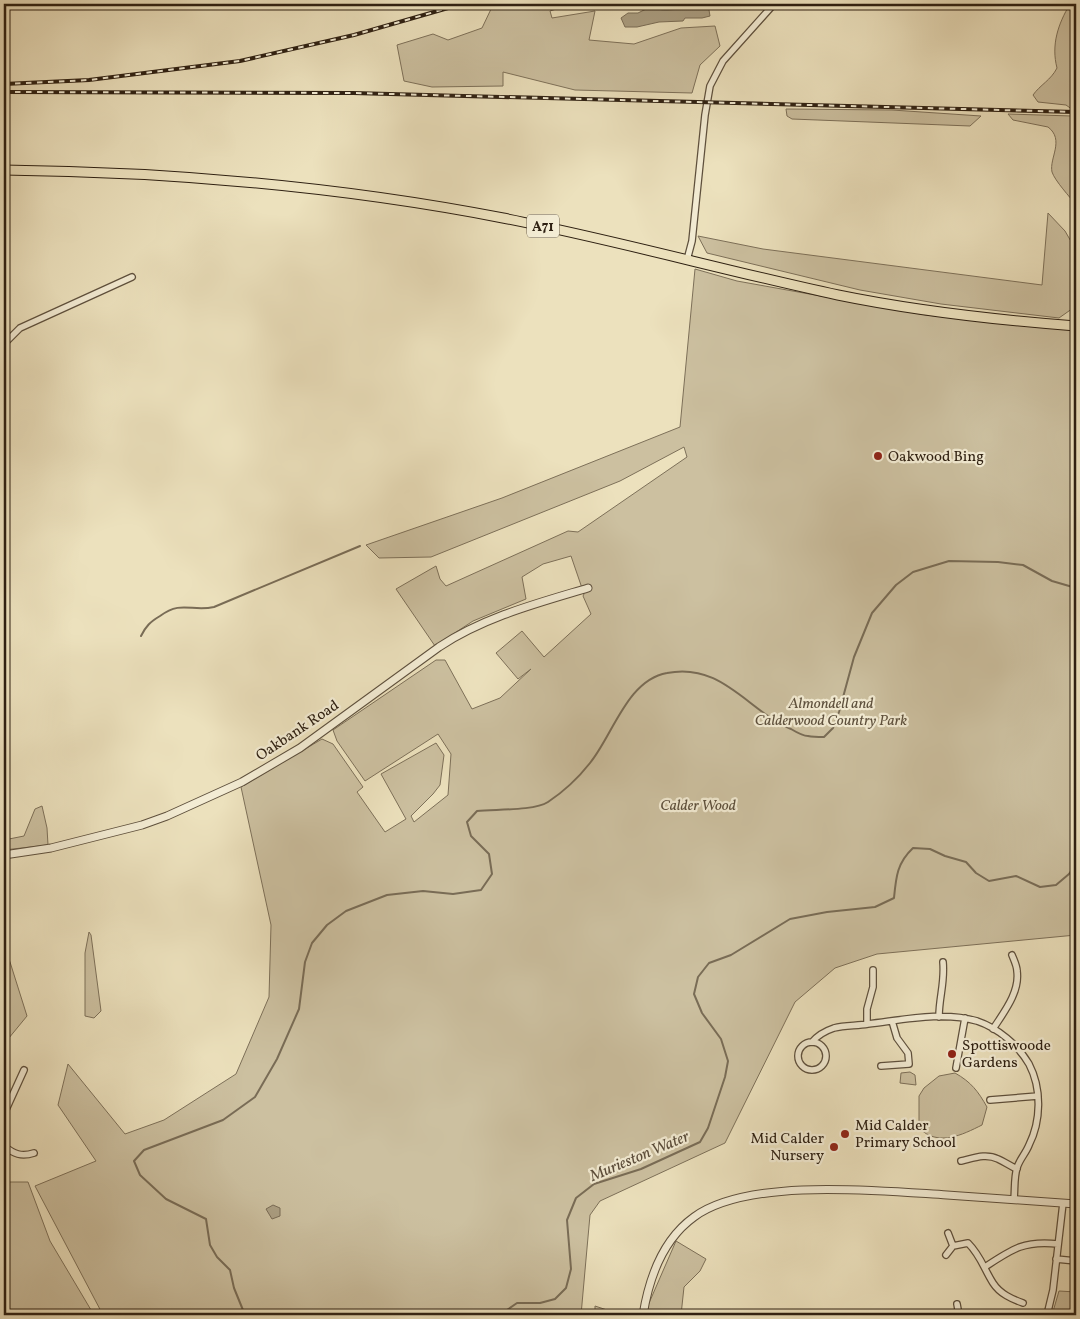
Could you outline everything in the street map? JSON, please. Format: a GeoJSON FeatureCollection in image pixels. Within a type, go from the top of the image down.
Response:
{"type":"FeatureCollection","features":[{"type":"Feature","properties":{"kind":"main road","name":"A71"},"geometry":{"type":"LineString","coordinates":[[4,170],[72,170],[209,178],[360,194],[502,218],[596,237],[839,295],[968,315],[1076,326]]}},
{"type":"Feature","properties":{"kind":"street"},"geometry":{"type":"LineString","coordinates":[[687,260],[692,240],[705,115],[710,86],[723,61],[774,4]]}},
{"type":"Feature","properties":{"kind":"street"},"geometry":{"type":"LineString","coordinates":[[4,344],[20,328],[132,277]]}},
{"type":"Feature","properties":{"kind":"street","name":"Oakbank Road"},"geometry":{"type":"LineString","coordinates":[[4,855],[51,848],[142,825],[167,816],[242,782],[300,748],[442,646],[456,638],[515,611],[588,588]]}},
{"type":"Feature","properties":{"kind":"street"},"geometry":{"type":"LineString","coordinates":[[993,1029],[1012,999],[1017,982],[1018,970],[1012,955]]}},
{"type":"Feature","properties":{"kind":"street"},"geometry":{"type":"LineString","coordinates":[[939,1017],[939,1001],[945,978],[943,962]]}},
{"type":"Feature","properties":{"kind":"street"},"geometry":{"type":"LineString","coordinates":[[867,1024],[867,1009],[873,987],[869,978],[873,970]]}},
{"type":"Feature","properties":{"kind":"street"},"geometry":{"type":"LineString","coordinates":[[812,1042],[819,1044],[824,1049],[825,1058],[822,1065],[812,1070],[802,1066],[798,1057],[798,1053],[803,1045],[812,1042],[816,1036],[835,1028],[867,1024],[939,1017],[965,1018],[993,1029],[1014,1045],[1029,1064],[1035,1081],[1039,1110],[1036,1129],[1017,1169],[1014,1199]]}},
{"type":"Feature","properties":{"kind":"street"},"geometry":{"type":"LineString","coordinates":[[956,1068],[965,1018]]}},
{"type":"Feature","properties":{"kind":"street"},"geometry":{"type":"LineString","coordinates":[[881,1066],[909,1064],[908,1054],[898,1038],[892,1021]]}},
{"type":"Feature","properties":{"kind":"street"},"geometry":{"type":"LineString","coordinates":[[4,1114],[24,1070]]}},
{"type":"Feature","properties":{"kind":"street"},"geometry":{"type":"LineString","coordinates":[[990,1100],[1038,1096]]}},
{"type":"Feature","properties":{"kind":"street"},"geometry":{"type":"LineString","coordinates":[[4,1146],[14,1154],[26,1156],[34,1153]]}},
{"type":"Feature","properties":{"kind":"street"},"geometry":{"type":"LineString","coordinates":[[962,1161],[979,1156],[988,1156],[997,1158],[1017,1169]]}},
{"type":"Feature","properties":{"kind":"street"},"geometry":{"type":"LineString","coordinates":[[643,1315],[646,1293],[653,1271],[665,1249],[680,1229],[694,1217],[710,1207],[727,1201],[784,1191],[811,1190],[877,1191],[1076,1204]]}},
{"type":"Feature","properties":{"kind":"street"},"geometry":{"type":"LineString","coordinates":[[1047,1315],[1053,1290],[1063,1203]]}},
{"type":"Feature","properties":{"kind":"street"},"geometry":{"type":"LineString","coordinates":[[948,1233],[953,1246]]}},
{"type":"Feature","properties":{"kind":"street"},"geometry":{"type":"LineString","coordinates":[[985,1267],[1024,1244],[1043,1242],[1058,1244]]}},
{"type":"Feature","properties":{"kind":"street"},"geometry":{"type":"LineString","coordinates":[[946,1255],[953,1246],[968,1243],[977,1252],[994,1285],[1008,1297],[1022,1303]]}},
{"type":"Feature","properties":{"kind":"street"},"geometry":{"type":"LineString","coordinates":[[1056,1259],[1076,1261]]}},
{"type":"Feature","properties":{"kind":"street"},"geometry":{"type":"LineString","coordinates":[[957,1304],[961,1315]]}},
{"type":"Feature","properties":{"kind":"green space"},"geometry":{"type":"Polygon","coordinates":[[[499,4],[572,4],[550,11],[552,18],[595,11],[589,40],[634,44],[681,28],[715,26],[720,46],[700,65],[692,93],[575,90],[503,72],[503,86],[432,87],[404,81],[397,45],[433,34],[448,40],[482,28],[492,7],[499,4]]]}},
{"type":"Feature","properties":{"kind":"green space"},"geometry":{"type":"Polygon","coordinates":[[[1070,4],[1076,4],[1076,205],[1052,172],[1056,143],[1053,132],[1048,127],[1013,120],[1008,114],[1072,116],[1073,110],[1066,105],[1038,102],[1033,95],[1052,76],[1057,68],[1055,43],[1062,19],[1070,4]]]}},
{"type":"Feature","properties":{"kind":"green space"},"geometry":{"type":"Polygon","coordinates":[[[786,109],[892,110],[981,116],[970,126],[792,119],[787,116],[786,109]]]}},
{"type":"Feature","properties":{"kind":"green space"},"geometry":{"type":"Polygon","coordinates":[[[1048,213],[1065,231],[1076,250],[1076,306],[1059,318],[941,304],[860,290],[707,253],[698,236],[763,249],[1042,285],[1048,213]]]}},
{"type":"Feature","properties":{"kind":"green space","name":"Almondell and Calderwood Country Park"},"geometry":{"type":"Polygon","coordinates":[[[695,269],[737,281],[926,315],[1076,330],[1076,935],[877,954],[835,968],[795,1002],[725,1143],[600,1201],[590,1215],[581,1315],[103,1315],[35,1186],[96,1161],[58,1105],[68,1064],[125,1134],[164,1120],[236,1074],[269,997],[271,925],[241,787],[322,739],[333,744],[363,787],[357,792],[385,832],[406,819],[381,774],[436,743],[444,755],[440,785],[411,816],[414,822],[448,795],[451,754],[438,734],[365,781],[337,741],[333,730],[436,660],[445,660],[472,709],[500,698],[531,669],[518,679],[496,653],[522,631],[544,657],[591,614],[583,596],[584,594],[571,556],[543,564],[522,577],[526,599],[473,621],[435,646],[396,589],[436,566],[440,579],[446,586],[568,531],[578,532],[687,457],[684,447],[620,481],[431,557],[379,558],[366,545],[502,498],[680,427],[695,269]]]}},
{"type":"Feature","properties":{"kind":"green space"},"geometry":{"type":"Polygon","coordinates":[[[42,806],[47,828],[48,845],[4,850],[4,840],[24,836],[35,809],[42,806]]]}},
{"type":"Feature","properties":{"kind":"green space"},"geometry":{"type":"Polygon","coordinates":[[[89,932],[91,935],[101,1011],[94,1018],[85,1016],[85,953],[89,932]]]}},
{"type":"Feature","properties":{"kind":"green space"},"geometry":{"type":"Polygon","coordinates":[[[4,947],[27,1016],[4,1044],[4,947]]]}},
{"type":"Feature","properties":{"kind":"green space"},"geometry":{"type":"Polygon","coordinates":[[[910,1072],[915,1075],[916,1085],[900,1083],[901,1073],[910,1072]]]}},
{"type":"Feature","properties":{"kind":"green space"},"geometry":{"type":"Polygon","coordinates":[[[955,1073],[974,1087],[987,1107],[982,1125],[950,1137],[934,1137],[926,1134],[919,1128],[919,1096],[924,1088],[939,1076],[955,1073]]]}},
{"type":"Feature","properties":{"kind":"green space"},"geometry":{"type":"Polygon","coordinates":[[[4,1182],[28,1182],[50,1241],[94,1315],[4,1315],[4,1182]]]}},
{"type":"Feature","properties":{"kind":"green space"},"geometry":{"type":"Polygon","coordinates":[[[676,1241],[706,1259],[700,1271],[684,1287],[681,1315],[646,1315],[646,1310],[676,1241]]]}},
{"type":"Feature","properties":{"kind":"green space"},"geometry":{"type":"Polygon","coordinates":[[[1059,1291],[1076,1292],[1076,1315],[1052,1315],[1059,1291]]]}},
{"type":"Feature","properties":{"kind":"green space"},"geometry":{"type":"Polygon","coordinates":[[[595,1306],[622,1315],[595,1315],[595,1306]]]}},
{"type":"Feature","properties":{"kind":"shaded area"},"geometry":{"type":"Polygon","coordinates":[[[691,4],[708,4],[710,16],[685,18],[683,21],[659,22],[637,27],[625,27],[621,18],[628,13],[638,13],[650,7],[663,10],[685,9],[691,4]]]}},
{"type":"Feature","properties":{"kind":"shaded area"},"geometry":{"type":"Polygon","coordinates":[[[273,1205],[280,1208],[280,1216],[272,1219],[266,1209],[273,1205]]]}},
{"type":"Feature","properties":{"kind":"waterway"},"geometry":{"type":"LineString","coordinates":[[141,636],[151,622],[168,611],[181,607],[214,607],[360,546]]}},
{"type":"Feature","properties":{"kind":"waterway"},"geometry":{"type":"LineString","coordinates":[[245,1315],[234,1288],[230,1270],[217,1257],[210,1245],[206,1219],[166,1199],[140,1175],[134,1161],[144,1150],[223,1120],[255,1097],[277,1059],[299,1009],[305,962],[312,943],[327,925],[346,911],[387,895],[423,891],[453,894],[481,890],[492,874],[489,854],[471,836],[467,822],[477,811],[534,807],[548,802],[559,794],[590,763],[631,697],[641,686],[653,678],[667,673],[686,672],[704,675],[734,690],[761,711],[797,733],[806,736],[824,737],[833,728],[854,657],[872,613],[896,585],[913,572],[949,561],[998,562],[1023,565],[1052,581],[1076,588]]}},
{"type":"Feature","properties":{"kind":"waterway","name":"Murieston Water"},"geometry":{"type":"LineString","coordinates":[[465,1315],[479,1310],[494,1314],[504,1312],[517,1303],[540,1303],[555,1299],[566,1288],[571,1269],[567,1220],[576,1198],[594,1184],[641,1169],[700,1142],[708,1128],[725,1077],[728,1061],[721,1039],[702,1013],[694,994],[698,977],[709,963],[731,955],[790,919],[827,912],[875,907],[894,898],[900,865],[913,848],[930,849],[966,862],[976,873],[989,881],[1016,876],[1040,887],[1056,885],[1069,874],[1076,864]]}},
{"type":"Feature","properties":{"kind":"railway"},"geometry":{"type":"LineString","coordinates":[[4,84],[89,80],[240,61],[354,35],[462,4]]}},
{"type":"Feature","properties":{"kind":"railway"},"geometry":{"type":"LineString","coordinates":[[4,92],[353,93],[1076,112]]}},
{"type":"Feature","properties":{"kind":"place","name":"Oakwood Bing"},"geometry":{"type":"Point","coordinates":[878,456]}},
{"type":"Feature","properties":{"kind":"place","name":"Spottiswoode Gardens"},"geometry":{"type":"Point","coordinates":[952,1054]}},
{"type":"Feature","properties":{"kind":"place","name":"Mid Calder Primary School"},"geometry":{"type":"Point","coordinates":[845,1134]}},
{"type":"Feature","properties":{"kind":"place","name":"Mid Calder Nursery"},"geometry":{"type":"Point","coordinates":[834,1147]}},
{"type":"Feature","properties":{"kind":"park label","name":"Calder Wood"},"geometry":{"type":"Point","coordinates":[698,805]}}]}
